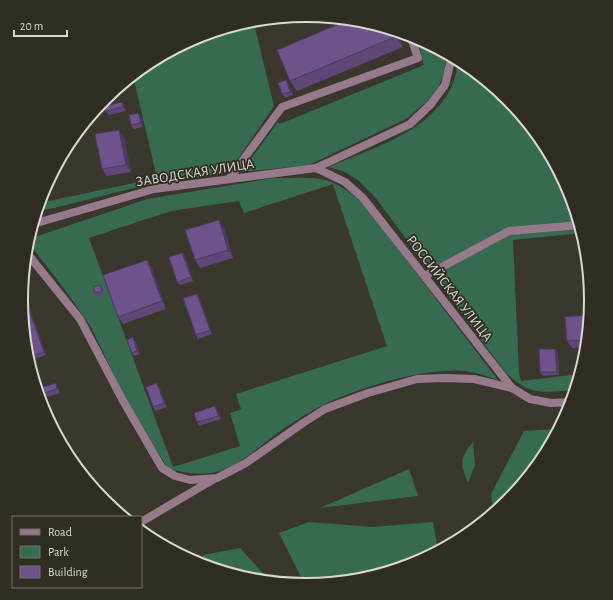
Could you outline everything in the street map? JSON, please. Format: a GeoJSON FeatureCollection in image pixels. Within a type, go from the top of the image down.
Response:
{"type":"FeatureCollection","features":[{"type":"Feature","properties":{"kind":"street"},"geometry":{"type":"LineString","coordinates":[[229,179],[282,107],[418,58],[413,43]]}},
{"type":"Feature","properties":{"kind":"street","name":"ЗАВОДСКАЯ УЛИЦА"},"geometry":{"type":"LineString","coordinates":[[40,222],[154,189],[316,168],[410,124],[431,104],[445,86],[451,62]]}},
{"type":"Feature","properties":{"kind":"street","name":"РОССИЙСКАЯ УЛИЦА"},"geometry":{"type":"LineString","coordinates":[[316,168],[345,182],[363,198],[512,388],[530,399],[551,403],[564,402]]}},
{"type":"Feature","properties":{"kind":"street"},"geometry":{"type":"LineString","coordinates":[[425,276],[509,231],[574,225]]}},
{"type":"Feature","properties":{"kind":"street"},"geometry":{"type":"LineString","coordinates":[[32,259],[80,319],[122,399],[162,468],[175,476],[190,480],[216,478]]}},
{"type":"Feature","properties":{"kind":"street"},"geometry":{"type":"LineString","coordinates":[[142,521],[216,478],[246,463],[302,423],[326,409],[368,393],[417,379],[474,379],[512,388]]}},
{"type":"Feature","properties":{"kind":"green space"},"geometry":{"type":"Polygon","coordinates":[[[255,27],[274,106],[240,156],[230,167],[220,174],[158,182],[43,210],[47,202],[157,178],[134,81],[168,59],[200,43],[235,31],[255,27]]]}},
{"type":"Feature","properties":{"kind":"green space"},"geometry":{"type":"Polygon","coordinates":[[[419,46],[446,59],[445,71],[438,88],[429,100],[406,119],[309,165],[241,172],[278,122],[280,124],[424,65],[419,46]]]}},
{"type":"Feature","properties":{"kind":"green space"},"geometry":{"type":"Polygon","coordinates":[[[457,66],[476,79],[516,117],[538,146],[547,161],[556,177],[570,211],[576,234],[513,240],[519,373],[521,381],[574,375],[569,390],[537,391],[522,386],[505,372],[375,197],[359,181],[345,172],[329,167],[384,144],[420,123],[435,111],[447,95],[456,75],[457,66]]]}},
{"type":"Feature","properties":{"kind":"green space"},"geometry":{"type":"Polygon","coordinates":[[[274,178],[313,178],[333,183],[353,195],[365,206],[498,380],[466,371],[450,371],[413,375],[374,385],[338,398],[306,414],[249,455],[225,469],[204,474],[168,469],[123,394],[91,327],[33,249],[36,237],[147,199],[274,178]],[[333,184],[244,213],[239,201],[171,211],[89,238],[173,467],[240,446],[230,413],[241,409],[236,394],[387,346],[333,184]]]}},
{"type":"Feature","properties":{"kind":"green space"},"geometry":{"type":"Polygon","coordinates":[[[552,429],[527,469],[516,483],[493,506],[491,494],[524,431],[552,429]]]}},
{"type":"Feature","properties":{"kind":"green space"},"geometry":{"type":"Polygon","coordinates":[[[473,442],[475,465],[468,483],[463,470],[462,461],[465,453],[473,442]]]}},
{"type":"Feature","properties":{"kind":"green space"},"geometry":{"type":"Polygon","coordinates":[[[409,469],[418,496],[320,508],[409,469]]]}},
{"type":"Feature","properties":{"kind":"green space"},"geometry":{"type":"Polygon","coordinates":[[[309,522],[373,527],[433,522],[437,545],[413,557],[378,569],[343,576],[301,578],[279,533],[309,522]]]}},
{"type":"Feature","properties":{"kind":"green space"},"geometry":{"type":"Polygon","coordinates":[[[240,548],[265,575],[235,569],[204,558],[203,555],[240,548]]]}},
{"type":"Feature","properties":{"kind":"building"},"geometry":{"type":"Polygon","coordinates":[[[340,24],[378,31],[395,37],[290,81],[277,50],[340,24]]]}},
{"type":"Feature","properties":{"kind":"building"},"geometry":{"type":"Polygon","coordinates":[[[286,80],[290,92],[282,94],[278,83],[286,80]]]}},
{"type":"Feature","properties":{"kind":"building"},"geometry":{"type":"Polygon","coordinates":[[[122,102],[123,107],[106,111],[105,108],[108,105],[122,102]]]}},
{"type":"Feature","properties":{"kind":"building"},"geometry":{"type":"Polygon","coordinates":[[[138,113],[141,123],[131,125],[129,115],[138,113]]]}},
{"type":"Feature","properties":{"kind":"building"},"geometry":{"type":"Polygon","coordinates":[[[119,130],[126,165],[102,169],[95,134],[119,130]]]}},
{"type":"Feature","properties":{"kind":"building"},"geometry":{"type":"Polygon","coordinates":[[[219,220],[228,250],[195,260],[185,230],[219,220]]]}},
{"type":"Feature","properties":{"kind":"building"},"geometry":{"type":"Polygon","coordinates":[[[182,253],[191,277],[177,282],[169,257],[182,253]]]}},
{"type":"Feature","properties":{"kind":"building"},"geometry":{"type":"Polygon","coordinates":[[[147,260],[162,301],[118,317],[103,275],[147,260]]]}},
{"type":"Feature","properties":{"kind":"building"},"geometry":{"type":"Polygon","coordinates":[[[100,285],[102,291],[95,293],[93,287],[100,285]]]}},
{"type":"Feature","properties":{"kind":"building"},"geometry":{"type":"Polygon","coordinates":[[[197,294],[210,330],[196,335],[183,298],[197,294]]]}},
{"type":"Feature","properties":{"kind":"building"},"geometry":{"type":"Polygon","coordinates":[[[28,308],[44,352],[34,355],[28,308]]]}},
{"type":"Feature","properties":{"kind":"building"},"geometry":{"type":"Polygon","coordinates":[[[584,315],[581,340],[567,341],[565,317],[584,315]]]}},
{"type":"Feature","properties":{"kind":"building"},"geometry":{"type":"Polygon","coordinates":[[[133,337],[137,351],[132,353],[127,340],[133,337]]]}},
{"type":"Feature","properties":{"kind":"building"},"geometry":{"type":"Polygon","coordinates":[[[539,349],[555,349],[557,372],[540,372],[539,349]]]}},
{"type":"Feature","properties":{"kind":"building"},"geometry":{"type":"Polygon","coordinates":[[[56,383],[57,389],[45,393],[43,387],[56,383]]]}},
{"type":"Feature","properties":{"kind":"building"},"geometry":{"type":"Polygon","coordinates":[[[157,383],[164,403],[153,407],[146,387],[157,383]]]}},
{"type":"Feature","properties":{"kind":"building"},"geometry":{"type":"Polygon","coordinates":[[[215,406],[218,416],[197,422],[194,413],[215,406]]]}}]}
